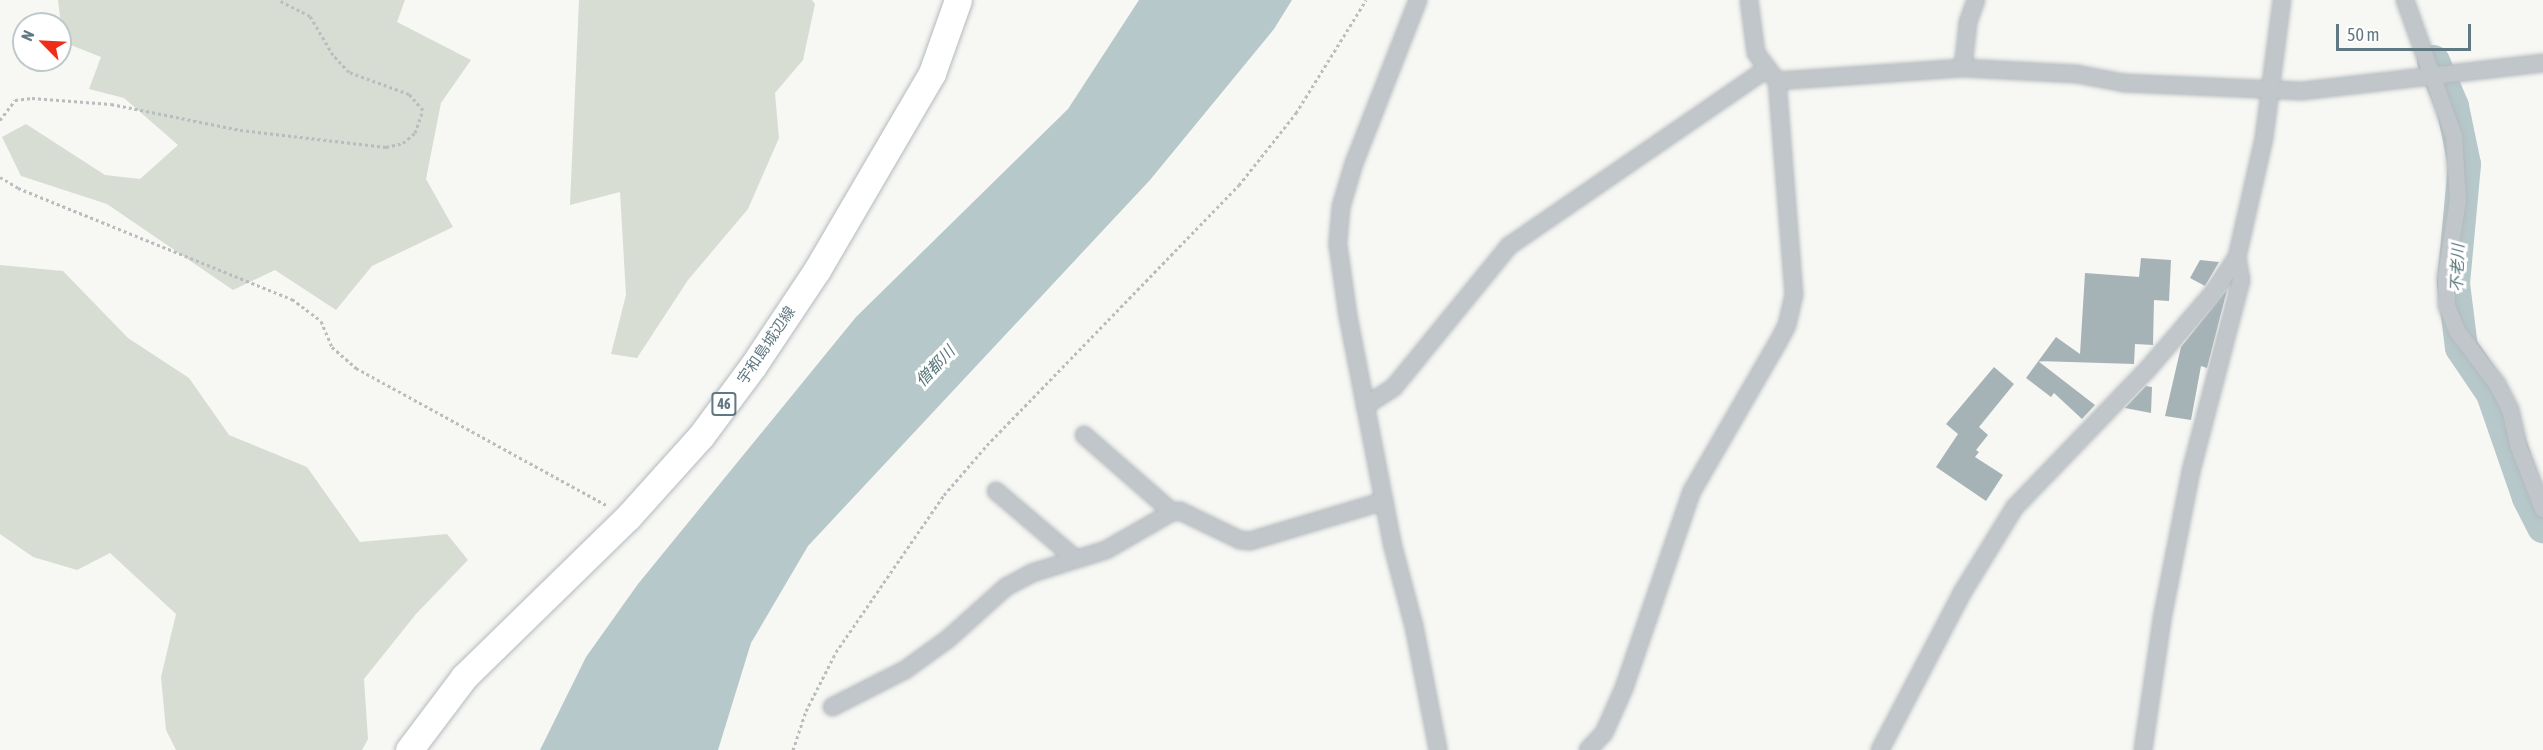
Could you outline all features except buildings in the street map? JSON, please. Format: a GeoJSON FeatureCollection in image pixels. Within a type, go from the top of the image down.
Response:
{"type":"FeatureCollection","features":[{"type":"Feature","properties":{"kind":"main road","name":"宇和島城辺線"},"geometry":{"type":"LineString","coordinates":[[409,750],[464,677],[628,518],[701,436],[817,270],[932,73],[958,0]]}},
{"type":"Feature","properties":{"kind":"street"},"geometry":{"type":"LineString","coordinates":[[1418,0],[1354,163],[1341,207],[1338,245],[1384,501],[1414,626],[1438,750]]}},
{"type":"Feature","properties":{"kind":"street"},"geometry":{"type":"LineString","coordinates":[[1588,750],[1604,733],[1624,688],[1692,491],[1787,325],[1794,295],[1772,75],[1756,54],[1749,0]]}},
{"type":"Feature","properties":{"kind":"street"},"geometry":{"type":"LineString","coordinates":[[1963,68],[1968,22],[1976,0]]}},
{"type":"Feature","properties":{"kind":"street"},"geometry":{"type":"LineString","coordinates":[[2143,750],[2162,619],[2191,471],[2241,280],[2237,257],[2270,90],[2282,0]]}},
{"type":"Feature","properties":{"kind":"street"},"geometry":{"type":"LineString","coordinates":[[2405,0],[2421,49],[2436,78],[2454,136],[2458,200],[2446,276],[2447,306],[2457,331],[2497,384],[2510,409],[2518,444],[2543,508]]}},
{"type":"Feature","properties":{"kind":"street"},"geometry":{"type":"LineString","coordinates":[[1365,405],[1394,387],[1509,246],[1772,75],[1963,68],[2077,74],[2124,83],[2302,92],[2357,82],[2436,78],[2543,63]]}},
{"type":"Feature","properties":{"kind":"street"},"geometry":{"type":"LineString","coordinates":[[1880,750],[1962,593],[2015,507],[2147,370],[2213,293],[2237,257]]}},
{"type":"Feature","properties":{"kind":"street"},"geometry":{"type":"LineString","coordinates":[[1084,435],[1172,512]]}},
{"type":"Feature","properties":{"kind":"street"},"geometry":{"type":"LineString","coordinates":[[996,491],[1076,559]]}},
{"type":"Feature","properties":{"kind":"street"},"geometry":{"type":"LineString","coordinates":[[832,707],[905,670],[948,639],[1006,587],[1032,573],[1106,549],[1172,512],[1180,511],[1240,540],[1250,540],[1384,501]]}},
{"type":"Feature","properties":{"kind":"path"},"geometry":{"type":"LineString","coordinates":[[0,120],[15,100],[32,98],[111,104],[240,130],[386,147],[403,143],[415,133],[423,110],[409,94],[349,72],[333,55],[309,16],[278,0]]}},
{"type":"Feature","properties":{"kind":"path"},"geometry":{"type":"LineString","coordinates":[[793,750],[806,711],[836,652],[944,495],[987,445],[1239,186],[1296,113],[1366,0]]}},
{"type":"Feature","properties":{"kind":"path"},"geometry":{"type":"LineString","coordinates":[[0,177],[18,188],[292,299],[321,321],[332,347],[356,368],[628,518]]}},
{"type":"Feature","properties":{"kind":"shaded area"},"geometry":{"type":"Polygon","coordinates":[[[58,0],[405,0],[397,22],[471,60],[441,103],[426,179],[453,227],[372,266],[336,310],[275,270],[233,290],[107,204],[21,176],[2,137],[26,124],[105,175],[140,179],[178,145],[124,98],[89,89],[101,57],[72,46],[72,12],[59,12],[58,0]]]}},
{"type":"Feature","properties":{"kind":"shaded area"},"geometry":{"type":"Polygon","coordinates":[[[579,0],[812,0],[815,4],[803,60],[775,93],[779,138],[748,209],[688,280],[637,358],[611,354],[626,295],[620,192],[570,205],[579,0]]]}},
{"type":"Feature","properties":{"kind":"shaded area"},"geometry":{"type":"Polygon","coordinates":[[[0,265],[63,271],[128,338],[189,378],[229,435],[307,467],[360,542],[447,534],[468,560],[416,614],[364,679],[368,739],[362,750],[176,750],[166,730],[161,677],[176,614],[110,553],[77,570],[33,557],[0,534],[0,265]]]}},
{"type":"Feature","properties":{"kind":"water","name":"僧都川"},"geometry":{"type":"Polygon","coordinates":[[[1139,0],[1292,0],[1274,29],[1150,180],[808,546],[751,643],[718,750],[540,750],[586,657],[638,584],[856,317],[1068,109],[1139,0]]]}},
{"type":"Feature","properties":{"kind":"waterway","name":"不老川"},"geometry":{"type":"LineString","coordinates":[[2433,61],[2452,106],[2464,164],[2453,283],[2461,347],[2492,393],[2528,497],[2543,526]]}}]}
